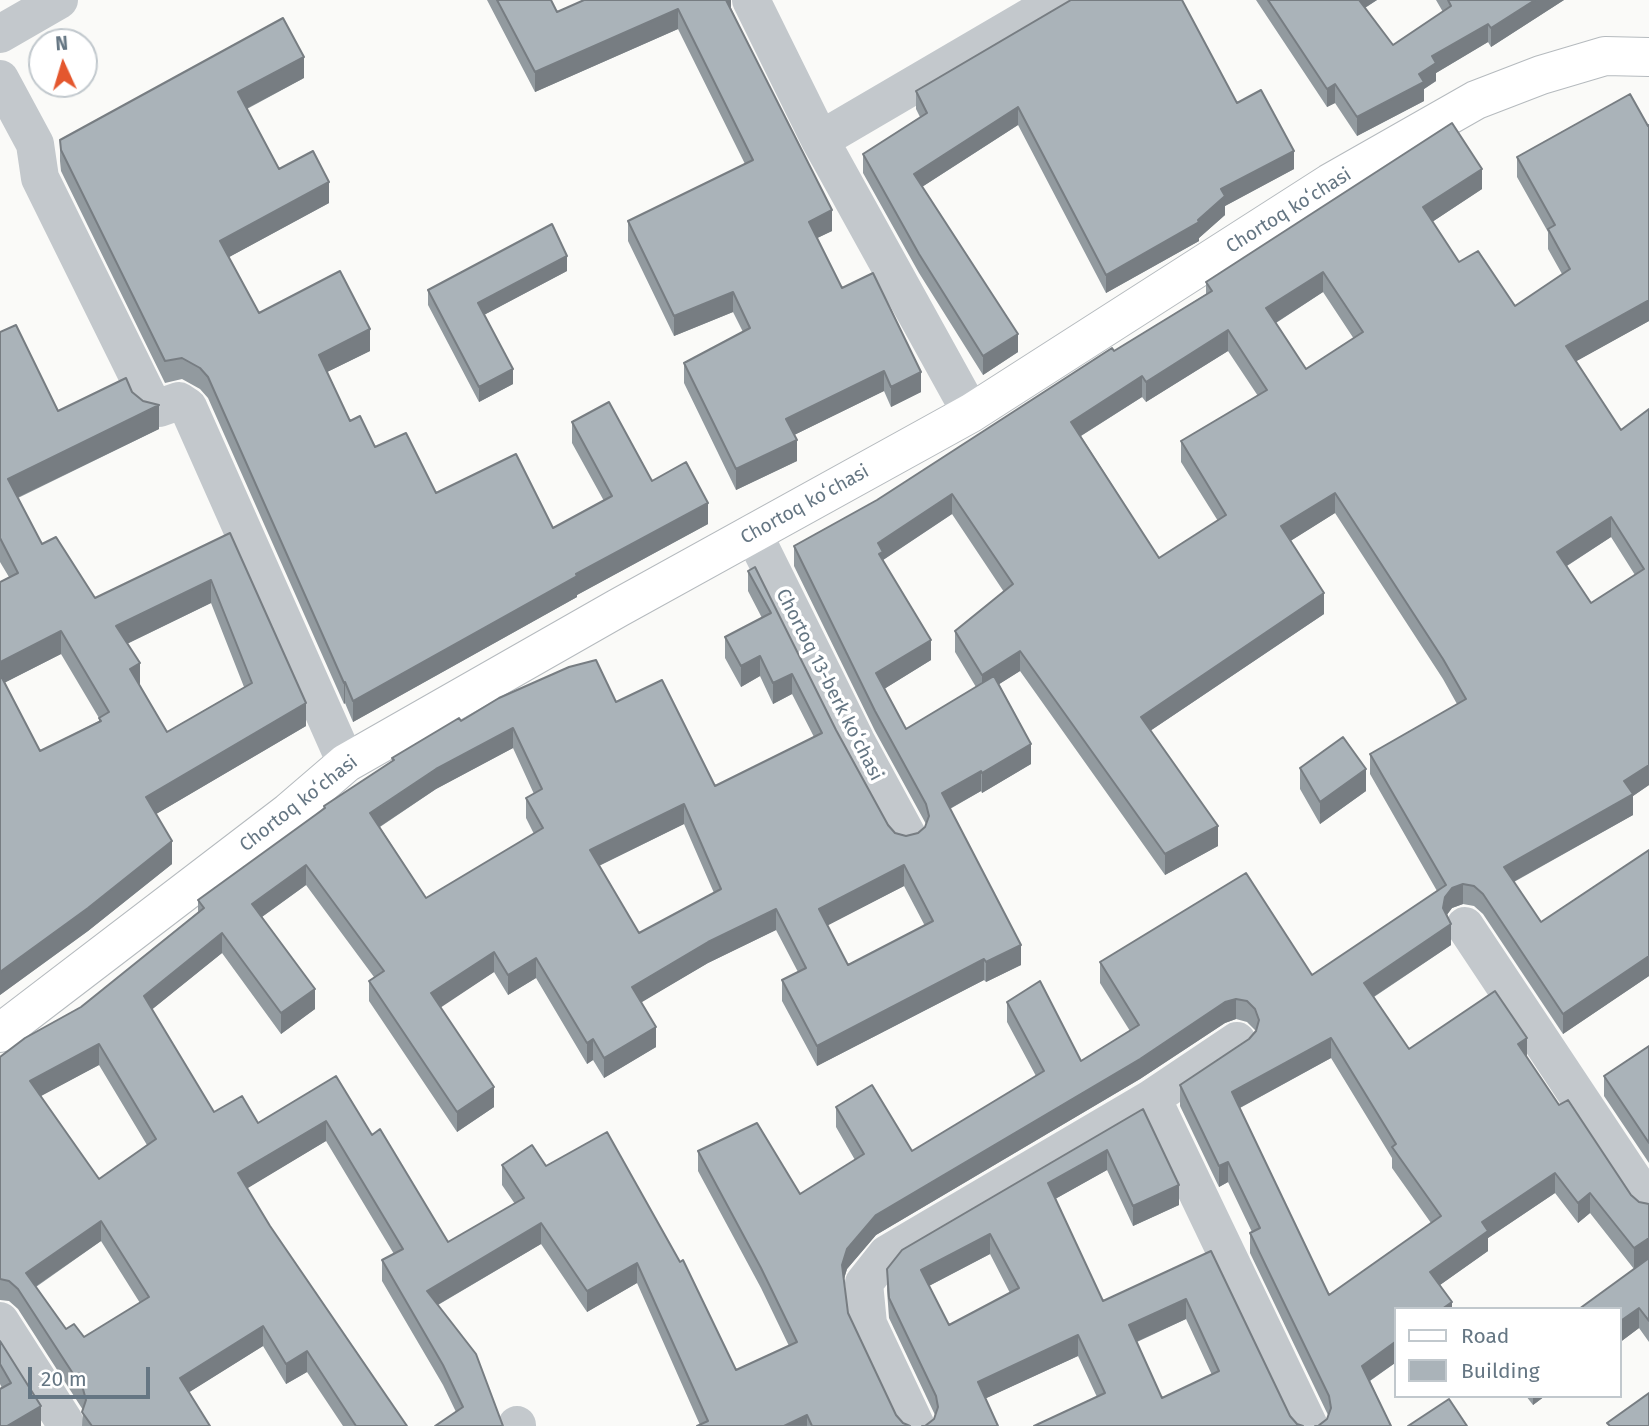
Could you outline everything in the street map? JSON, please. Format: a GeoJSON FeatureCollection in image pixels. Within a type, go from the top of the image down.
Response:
{"type":"FeatureCollection","features":[{"type":"Feature","properties":{"kind":"main road","name":"Chortoq koʻchasi"},"geometry":{"type":"LineString","coordinates":[[0,1033],[289,812],[346,763],[971,413],[1331,183],[1476,100],[1541,75],[1605,56],[1649,57]]}},
{"type":"Feature","properties":{"kind":"street"},"geometry":{"type":"LineString","coordinates":[[2,28],[59,0]]}},
{"type":"Feature","properties":{"kind":"street"},"geometry":{"type":"LineString","coordinates":[[751,0],[820,140],[971,413]]}},
{"type":"Feature","properties":{"kind":"street"},"geometry":{"type":"LineString","coordinates":[[820,140],[1059,0]]}},
{"type":"Feature","properties":{"kind":"street"},"geometry":{"type":"LineString","coordinates":[[0,79],[35,144],[40,178],[152,405],[159,408],[179,401],[188,407],[346,763]]}},
{"type":"Feature","properties":{"kind":"street","name":"Chortoq 13-berk koʻchasi"},"geometry":{"type":"LineString","coordinates":[[753,533],[856,741],[907,835]]}},
{"type":"Feature","properties":{"kind":"street"},"geometry":{"type":"LineString","coordinates":[[1465,926],[1649,1203]]}},
{"type":"Feature","properties":{"kind":"street"},"geometry":{"type":"LineString","coordinates":[[916,1426],[868,1324],[864,1283],[887,1254],[1152,1098],[1237,1041]]}},
{"type":"Feature","properties":{"kind":"street"},"geometry":{"type":"LineString","coordinates":[[1152,1098],[1309,1426]]}},
{"type":"Feature","properties":{"kind":"street"},"geometry":{"type":"LineString","coordinates":[[0,1321],[64,1421]]}},
{"type":"Feature","properties":{"kind":"building"},"geometry":{"type":"Polygon","coordinates":[[[497,0],[551,0],[557,12],[584,0],[726,0],[832,210],[809,222],[842,288],[873,273],[921,372],[891,387],[884,371],[786,419],[797,440],[736,469],[684,363],[750,328],[733,292],[674,316],[628,221],[753,160],[678,9],[535,72],[497,0]]]}},
{"type":"Feature","properties":{"kind":"building"},"geometry":{"type":"Polygon","coordinates":[[[1071,0],[1182,0],[1237,103],[1261,90],[1294,151],[1221,189],[1225,196],[1198,220],[1199,222],[1106,275],[1018,107],[914,174],[1018,334],[983,356],[919,254],[863,154],[927,113],[916,91],[1071,0]]]}},
{"type":"Feature","properties":{"kind":"building"},"geometry":{"type":"Polygon","coordinates":[[[1268,0],[1359,0],[1393,45],[1451,6],[1448,0],[1535,0],[1491,28],[1488,24],[1432,56],[1436,63],[1419,74],[1424,82],[1357,117],[1335,84],[1327,89],[1268,0]]]}},
{"type":"Feature","properties":{"kind":"building"},"geometry":{"type":"Polygon","coordinates":[[[283,18],[304,57],[238,92],[279,169],[313,151],[329,182],[220,241],[259,313],[340,271],[370,329],[319,355],[350,421],[360,416],[375,447],[406,433],[436,493],[516,454],[553,528],[612,496],[572,422],[609,402],[652,481],[686,462],[708,503],[576,574],[577,576],[353,701],[208,377],[200,368],[182,358],[165,361],[61,150],[60,140],[283,18]]]}},
{"type":"Feature","properties":{"kind":"building"},"geometry":{"type":"Polygon","coordinates":[[[1630,94],[1649,125],[1649,300],[1566,346],[1621,430],[1649,409],[1649,765],[1624,781],[1633,794],[1504,867],[1541,922],[1649,850],[1649,956],[1563,1014],[1483,894],[1474,886],[1463,884],[1452,888],[1445,897],[1443,908],[1451,924],[1364,983],[1409,1049],[1495,991],[1527,1038],[1518,1044],[1559,1105],[1568,1100],[1631,1195],[1639,1202],[1649,1204],[1649,1238],[1634,1248],[1590,1193],[1578,1203],[1555,1173],[1482,1222],[1488,1231],[1430,1272],[1452,1302],[1445,1307],[1394,1307],[1394,1343],[1362,1366],[1391,1426],[1318,1426],[1327,1419],[1331,1408],[1329,1396],[1250,1233],[1260,1228],[1228,1162],[1219,1166],[1180,1085],[1249,1039],[1256,1031],[1259,1020],[1255,1009],[1247,1001],[1236,999],[1225,1002],[1140,1059],[876,1215],[847,1249],[842,1265],[848,1313],[896,1415],[910,1426],[812,1426],[807,1415],[784,1426],[697,1426],[708,1421],[637,1263],[587,1291],[541,1223],[427,1291],[476,1354],[503,1426],[435,1426],[463,1407],[443,1365],[382,1260],[403,1249],[326,1121],[238,1173],[270,1226],[407,1426],[356,1426],[307,1351],[286,1364],[263,1326],[180,1378],[210,1426],[92,1426],[82,1412],[86,1400],[83,1389],[18,1289],[9,1281],[0,1279],[0,1057],[25,1038],[81,1007],[204,908],[198,900],[325,808],[324,806],[394,760],[392,758],[459,718],[461,721],[499,698],[569,667],[596,660],[616,702],[662,680],[715,786],[822,733],[792,674],[773,683],[760,656],[741,666],[725,637],[771,613],[748,571],[755,567],[836,730],[888,825],[895,833],[906,836],[918,833],[925,827],[929,816],[926,804],[875,711],[794,546],[877,500],[1112,348],[1114,351],[1212,291],[1206,282],[1452,123],[1482,169],[1423,207],[1459,262],[1478,251],[1515,306],[1570,269],[1548,229],[1555,225],[1517,157],[1630,94]],[[1323,272],[1266,308],[1306,369],[1363,332],[1323,272]],[[1228,330],[1146,382],[1142,376],[1071,422],[1159,558],[1226,515],[1181,441],[1267,390],[1228,330]],[[1335,493],[1281,526],[1324,593],[1141,717],[1218,826],[1165,854],[1020,651],[982,675],[955,631],[1013,584],[952,494],[878,543],[883,552],[879,554],[931,640],[876,673],[906,729],[994,676],[1031,744],[942,793],[1021,945],[986,962],[984,959],[817,1046],[782,980],[806,968],[776,909],[708,942],[632,987],[656,1027],[604,1058],[593,1039],[587,1043],[536,958],[508,975],[494,952],[431,993],[494,1087],[457,1112],[369,981],[384,971],[306,865],[252,904],[315,989],[281,1013],[222,933],[144,996],[214,1112],[242,1096],[258,1123],[336,1076],[372,1135],[380,1129],[448,1242],[524,1198],[502,1165],[532,1145],[546,1166],[607,1132],[680,1262],[683,1260],[736,1370],[797,1342],[698,1151],[757,1123],[800,1194],[864,1154],[836,1107],[872,1085],[912,1151],[1044,1071],[1007,1002],[1040,981],[1081,1061],[1139,1025],[1100,962],[1246,873],[1312,975],[1446,885],[1370,754],[1466,699],[1335,493]],[[1611,517],[1557,552],[1591,603],[1644,569],[1611,517]],[[513,728],[436,769],[370,813],[426,898],[543,828],[526,798],[542,789],[513,728]],[[684,804],[590,850],[639,933],[721,889],[684,804]],[[904,865],[819,909],[848,965],[933,921],[904,865]],[[1331,1038],[1232,1092],[1329,1295],[1441,1216],[1392,1147],[1396,1144],[1331,1038]],[[99,1044],[30,1081],[99,1179],[156,1139],[99,1044]],[[101,1221],[26,1273],[66,1329],[74,1324],[84,1337],[149,1297],[101,1221]]]}},
{"type":"Feature","properties":{"kind":"building"},"geometry":{"type":"Polygon","coordinates":[[[552,224],[567,256],[478,303],[513,369],[479,387],[428,290],[552,224]]]}},
{"type":"Feature","properties":{"kind":"building"},"geometry":{"type":"Polygon","coordinates":[[[16,325],[58,411],[126,378],[132,392],[143,401],[159,405],[8,479],[42,544],[56,537],[95,598],[230,533],[306,703],[146,797],[172,841],[88,908],[0,972],[0,674],[40,751],[101,721],[99,718],[109,712],[61,631],[0,662],[0,582],[18,573],[0,538],[0,332],[16,325]],[[211,580],[116,626],[140,663],[130,669],[167,732],[252,683],[211,580]]]}},
{"type":"Feature","properties":{"kind":"building"},"geometry":{"type":"Polygon","coordinates":[[[1343,737],[1366,769],[1320,802],[1300,768],[1343,737]]]}},
{"type":"Feature","properties":{"kind":"building"},"geometry":{"type":"Polygon","coordinates":[[[1649,1046],[1649,1143],[1604,1076],[1649,1046]]]}},
{"type":"Feature","properties":{"kind":"building"},"geometry":{"type":"Polygon","coordinates":[[[1143,1109],[1179,1185],[1133,1206],[1107,1150],[1048,1183],[1103,1301],[1211,1251],[1290,1416],[1303,1426],[1034,1426],[1105,1393],[1078,1335],[978,1382],[998,1426],[925,1426],[934,1419],[938,1407],[936,1396],[889,1298],[887,1269],[902,1250],[1143,1109]],[[990,1234],[921,1270],[949,1325],[1019,1288],[990,1234]],[[1186,1299],[1129,1325],[1162,1398],[1219,1371],[1186,1299]]]}},
{"type":"Feature","properties":{"kind":"building"},"geometry":{"type":"Polygon","coordinates":[[[1649,1258],[1649,1321],[1639,1308],[1621,1321],[1621,1307],[1582,1307],[1649,1258]]]}},
{"type":"Feature","properties":{"kind":"building"},"geometry":{"type":"Polygon","coordinates":[[[0,1341],[41,1406],[7,1426],[0,1426],[0,1389],[11,1383],[0,1364],[0,1341]]]}},
{"type":"Feature","properties":{"kind":"building"},"geometry":{"type":"Polygon","coordinates":[[[1649,1393],[1649,1426],[1610,1426],[1607,1423],[1649,1393]]]}},
{"type":"Feature","properties":{"kind":"building"},"geometry":{"type":"Polygon","coordinates":[[[1449,1399],[1467,1426],[1408,1426],[1449,1399]]]}}]}
